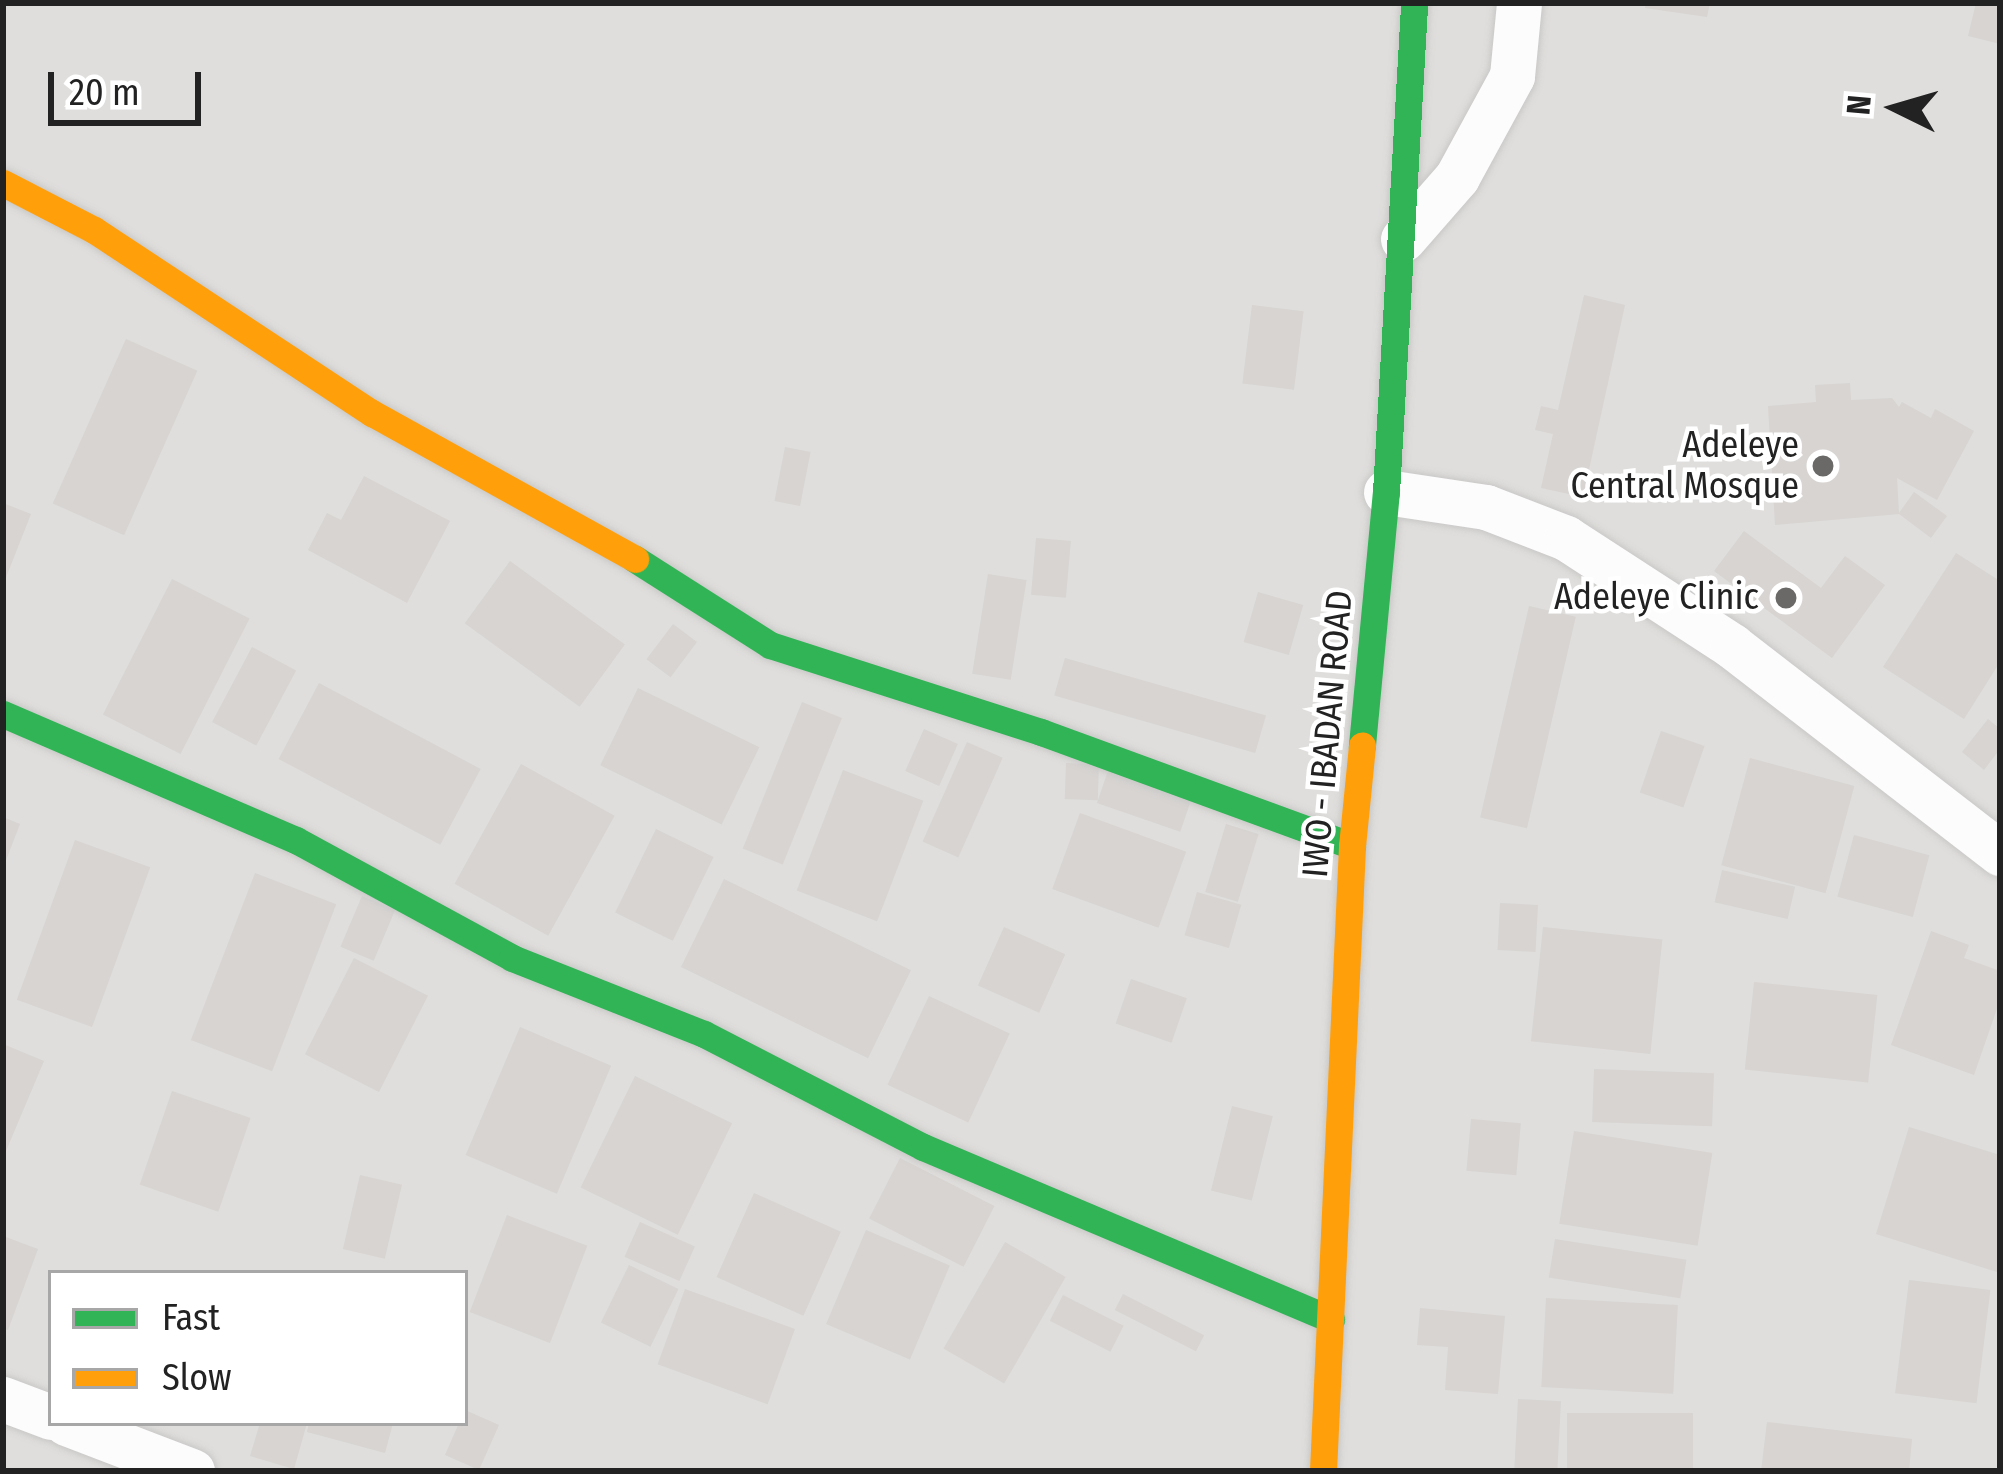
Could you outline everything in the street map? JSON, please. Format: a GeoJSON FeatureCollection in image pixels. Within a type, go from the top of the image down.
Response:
{"type":"FeatureCollection","features":[{"type":"Feature","properties":{"kind":"street","name":"IWO - IBADAN ROAD"},"geometry":{"type":"LineString","coordinates":[[1323,1471],[1352,847],[1386,492],[1414,3]]}},
{"type":"Feature","properties":{"kind":"street"},"geometry":{"type":"LineString","coordinates":[[1403,239],[1457,177],[1512,76],[1519,3]]}},
{"type":"Feature","properties":{"kind":"street"},"geometry":{"type":"LineString","coordinates":[[3,183],[94,230],[372,413],[599,536],[770,645],[1041,732],[1352,847]]}},
{"type":"Feature","properties":{"kind":"street"},"geometry":{"type":"LineString","coordinates":[[1386,492],[1486,507],[1566,538],[1732,646],[2000,853]]}},
{"type":"Feature","properties":{"kind":"street"},"geometry":{"type":"LineString","coordinates":[[3,714],[296,840],[512,958],[704,1034],[923,1147],[1330,1319]]}},
{"type":"Feature","properties":{"kind":"street"},"geometry":{"type":"LineString","coordinates":[[3,1399],[48,1416]]}},
{"type":"Feature","properties":{"kind":"street"},"geometry":{"type":"LineString","coordinates":[[74,1426],[192,1471]]}},
{"type":"Feature","properties":{"kind":"shaded area"},"geometry":{"type":"Polygon","coordinates":[[[3,3],[2000,3],[2000,1471],[3,1471],[3,3]]]}},
{"type":"Feature","properties":{"kind":"building"},"geometry":{"type":"Polygon","coordinates":[[[1646,3],[1710,3],[1707,17],[1645,8],[1646,3]]]}},
{"type":"Feature","properties":{"kind":"building"},"geometry":{"type":"Polygon","coordinates":[[[1976,3],[2000,3],[2000,44],[1968,36],[1976,3]]]}},
{"type":"Feature","properties":{"kind":"building"},"geometry":{"type":"Polygon","coordinates":[[[1584,295],[1625,305],[1583,497],[1541,488],[1553,434],[1535,430],[1541,406],[1558,410],[1584,295]]]}},
{"type":"Feature","properties":{"kind":"building"},"geometry":{"type":"Polygon","coordinates":[[[1252,305],[1304,311],[1294,390],[1242,383],[1252,305]]]}},
{"type":"Feature","properties":{"kind":"building"},"geometry":{"type":"Polygon","coordinates":[[[126,339],[197,371],[124,535],[53,503],[126,339]]]}},
{"type":"Feature","properties":{"kind":"building"},"geometry":{"type":"Polygon","coordinates":[[[1850,383],[1851,400],[1892,398],[1899,407],[1902,402],[1931,418],[1935,409],[1974,431],[1937,500],[1897,478],[1899,513],[1914,492],[1947,516],[1931,538],[1899,514],[1775,525],[1768,406],[1816,402],[1815,385],[1850,383]]]}},
{"type":"Feature","properties":{"kind":"building"},"geometry":{"type":"Polygon","coordinates":[[[785,447],[811,452],[800,506],[775,501],[785,447]]]}},
{"type":"Feature","properties":{"kind":"building"},"geometry":{"type":"Polygon","coordinates":[[[364,476],[450,521],[407,603],[308,550],[327,513],[341,520],[364,476]]]}},
{"type":"Feature","properties":{"kind":"building"},"geometry":{"type":"Polygon","coordinates":[[[3,503],[31,514],[3,585],[3,503]]]}},
{"type":"Feature","properties":{"kind":"building"},"geometry":{"type":"Polygon","coordinates":[[[1744,531],[1821,588],[1845,556],[1885,585],[1832,658],[1714,571],[1744,531]]]}},
{"type":"Feature","properties":{"kind":"building"},"geometry":{"type":"Polygon","coordinates":[[[1036,538],[1071,541],[1066,598],[1031,595],[1036,538]]]}},
{"type":"Feature","properties":{"kind":"building"},"geometry":{"type":"Polygon","coordinates":[[[1956,553],[2000,581],[2000,662],[1964,719],[1883,667],[1956,553]]]}},
{"type":"Feature","properties":{"kind":"building"},"geometry":{"type":"Polygon","coordinates":[[[510,561],[625,644],[580,707],[465,623],[510,561]]]}},
{"type":"Feature","properties":{"kind":"building"},"geometry":{"type":"Polygon","coordinates":[[[988,574],[1027,580],[1011,680],[972,674],[988,574]]]}},
{"type":"Feature","properties":{"kind":"building"},"geometry":{"type":"Polygon","coordinates":[[[172,579],[250,618],[181,754],[103,714],[172,579]]]}},
{"type":"Feature","properties":{"kind":"building"},"geometry":{"type":"Polygon","coordinates":[[[1258,592],[1303,605],[1289,655],[1244,642],[1258,592]]]}},
{"type":"Feature","properties":{"kind":"building"},"geometry":{"type":"Polygon","coordinates":[[[1529,606],[1576,617],[1527,828],[1480,817],[1529,606]]]}},
{"type":"Feature","properties":{"kind":"building"},"geometry":{"type":"Polygon","coordinates":[[[673,624],[697,642],[670,677],[647,659],[673,624]]]}},
{"type":"Feature","properties":{"kind":"building"},"geometry":{"type":"Polygon","coordinates":[[[252,647],[296,670],[256,746],[212,722],[252,647]]]}},
{"type":"Feature","properties":{"kind":"building"},"geometry":{"type":"Polygon","coordinates":[[[1065,658],[1266,716],[1255,753],[1054,695],[1065,658]]]}},
{"type":"Feature","properties":{"kind":"building"},"geometry":{"type":"Polygon","coordinates":[[[319,683],[481,769],[440,845],[279,759],[319,683]]]}},
{"type":"Feature","properties":{"kind":"building"},"geometry":{"type":"Polygon","coordinates":[[[638,688],[759,747],[722,824],[600,765],[638,688]]]}},
{"type":"Feature","properties":{"kind":"building"},"geometry":{"type":"Polygon","coordinates":[[[802,702],[842,718],[783,865],[743,848],[802,702]]]}},
{"type":"Feature","properties":{"kind":"building"},"geometry":{"type":"Polygon","coordinates":[[[1988,719],[2000,729],[2000,749],[1984,770],[1962,752],[1988,719]]]}},
{"type":"Feature","properties":{"kind":"building"},"geometry":{"type":"Polygon","coordinates":[[[924,729],[958,744],[939,786],[905,771],[924,729]]]}},
{"type":"Feature","properties":{"kind":"building"},"geometry":{"type":"Polygon","coordinates":[[[1661,731],[1704,746],[1683,807],[1640,792],[1661,731]]]}},
{"type":"Feature","properties":{"kind":"building"},"geometry":{"type":"Polygon","coordinates":[[[967,742],[1003,758],[958,857],[923,842],[967,742]]]}},
{"type":"Feature","properties":{"kind":"building"},"geometry":{"type":"Polygon","coordinates":[[[1750,758],[1854,786],[1826,893],[1721,865],[1750,758]]]}},
{"type":"Feature","properties":{"kind":"building"},"geometry":{"type":"Polygon","coordinates":[[[1066,763],[1099,764],[1098,800],[1065,799],[1066,763]]]}},
{"type":"Feature","properties":{"kind":"building"},"geometry":{"type":"Polygon","coordinates":[[[521,764],[615,816],[548,936],[455,884],[521,764]]]}},
{"type":"Feature","properties":{"kind":"building"},"geometry":{"type":"Polygon","coordinates":[[[1109,768],[1192,797],[1180,832],[1097,803],[1109,768]]]}},
{"type":"Feature","properties":{"kind":"building"},"geometry":{"type":"Polygon","coordinates":[[[843,770],[923,801],[877,921],[797,890],[843,770]]]}},
{"type":"Feature","properties":{"kind":"building"},"geometry":{"type":"Polygon","coordinates":[[[1080,813],[1186,852],[1158,928],[1052,889],[1080,813]]]}},
{"type":"Feature","properties":{"kind":"building"},"geometry":{"type":"Polygon","coordinates":[[[3,817],[20,824],[3,868],[3,817]]]}},
{"type":"Feature","properties":{"kind":"building"},"geometry":{"type":"Polygon","coordinates":[[[1226,824],[1259,834],[1238,902],[1205,892],[1226,824]]]}},
{"type":"Feature","properties":{"kind":"building"},"geometry":{"type":"Polygon","coordinates":[[[656,829],[714,857],[673,941],[615,913],[656,829]]]}},
{"type":"Feature","properties":{"kind":"building"},"geometry":{"type":"Polygon","coordinates":[[[1854,835],[1929,855],[1913,917],[1837,897],[1854,835]]]}},
{"type":"Feature","properties":{"kind":"building"},"geometry":{"type":"Polygon","coordinates":[[[75,840],[150,867],[92,1027],[17,1000],[75,840]]]}},
{"type":"Feature","properties":{"kind":"building"},"geometry":{"type":"Polygon","coordinates":[[[1722,870],[1795,887],[1788,919],[1715,902],[1722,870]]]}},
{"type":"Feature","properties":{"kind":"building"},"geometry":{"type":"Polygon","coordinates":[[[255,873],[336,904],[272,1071],[191,1040],[255,873]]]}},
{"type":"Feature","properties":{"kind":"building"},"geometry":{"type":"Polygon","coordinates":[[[724,879],[911,970],[868,1058],[681,967],[724,879]]]}},
{"type":"Feature","properties":{"kind":"building"},"geometry":{"type":"Polygon","coordinates":[[[1197,892],[1241,905],[1229,948],[1185,935],[1197,892]]]}},
{"type":"Feature","properties":{"kind":"building"},"geometry":{"type":"Polygon","coordinates":[[[362,896],[395,910],[374,961],[341,947],[362,896]]]}},
{"type":"Feature","properties":{"kind":"building"},"geometry":{"type":"Polygon","coordinates":[[[1500,903],[1538,905],[1535,952],[1498,950],[1500,903]]]}},
{"type":"Feature","properties":{"kind":"building"},"geometry":{"type":"Polygon","coordinates":[[[1004,927],[1065,954],[1039,1013],[978,985],[1004,927]]]}},
{"type":"Feature","properties":{"kind":"building"},"geometry":{"type":"Polygon","coordinates":[[[1543,927],[1662,940],[1650,1054],[1531,1041],[1543,927]]]}},
{"type":"Feature","properties":{"kind":"building"},"geometry":{"type":"Polygon","coordinates":[[[1931,931],[1969,945],[1964,958],[2000,971],[2000,1000],[1974,1075],[1891,1045],[1931,931]]]}},
{"type":"Feature","properties":{"kind":"building"},"geometry":{"type":"Polygon","coordinates":[[[354,958],[428,996],[379,1092],[305,1054],[354,958]]]}},
{"type":"Feature","properties":{"kind":"building"},"geometry":{"type":"Polygon","coordinates":[[[1131,979],[1187,998],[1171,1043],[1116,1023],[1131,979]]]}},
{"type":"Feature","properties":{"kind":"building"},"geometry":{"type":"Polygon","coordinates":[[[1754,982],[1877,995],[1868,1082],[1745,1070],[1754,982]]]}},
{"type":"Feature","properties":{"kind":"building"},"geometry":{"type":"Polygon","coordinates":[[[929,996],[1010,1034],[968,1122],[888,1085],[929,996]]]}},
{"type":"Feature","properties":{"kind":"building"},"geometry":{"type":"Polygon","coordinates":[[[520,1027],[611,1066],[557,1194],[466,1155],[520,1027]]]}},
{"type":"Feature","properties":{"kind":"building"},"geometry":{"type":"Polygon","coordinates":[[[3,1044],[44,1061],[3,1158],[3,1044]]]}},
{"type":"Feature","properties":{"kind":"building"},"geometry":{"type":"Polygon","coordinates":[[[1594,1069],[1714,1073],[1712,1126],[1592,1122],[1594,1069]]]}},
{"type":"Feature","properties":{"kind":"building"},"geometry":{"type":"Polygon","coordinates":[[[635,1076],[732,1123],[678,1235],[581,1187],[635,1076]]]}},
{"type":"Feature","properties":{"kind":"building"},"geometry":{"type":"Polygon","coordinates":[[[172,1091],[250,1118],[218,1212],[140,1185],[172,1091]]]}},
{"type":"Feature","properties":{"kind":"building"},"geometry":{"type":"Polygon","coordinates":[[[1232,1106],[1273,1116],[1252,1201],[1211,1190],[1232,1106]]]}},
{"type":"Feature","properties":{"kind":"building"},"geometry":{"type":"Polygon","coordinates":[[[1471,1119],[1521,1123],[1516,1175],[1466,1171],[1471,1119]]]}},
{"type":"Feature","properties":{"kind":"building"},"geometry":{"type":"Polygon","coordinates":[[[1909,1127],[2000,1155],[1997,1272],[1876,1234],[1909,1127]]]}},
{"type":"Feature","properties":{"kind":"building"},"geometry":{"type":"Polygon","coordinates":[[[1574,1131],[1712,1153],[1698,1246],[1559,1224],[1574,1131]]]}},
{"type":"Feature","properties":{"kind":"building"},"geometry":{"type":"Polygon","coordinates":[[[900,1158],[994,1206],[964,1267],[869,1219],[900,1158]]]}},
{"type":"Feature","properties":{"kind":"building"},"geometry":{"type":"Polygon","coordinates":[[[360,1175],[402,1185],[385,1259],[343,1249],[360,1175]]]}},
{"type":"Feature","properties":{"kind":"building"},"geometry":{"type":"Polygon","coordinates":[[[754,1193],[841,1232],[803,1316],[717,1277],[754,1193]]]}},
{"type":"Feature","properties":{"kind":"building"},"geometry":{"type":"Polygon","coordinates":[[[507,1215],[587,1246],[550,1343],[470,1312],[507,1215]]]}},
{"type":"Feature","properties":{"kind":"building"},"geometry":{"type":"Polygon","coordinates":[[[640,1222],[695,1246],[679,1281],[625,1257],[640,1222]]]}},
{"type":"Feature","properties":{"kind":"building"},"geometry":{"type":"Polygon","coordinates":[[[866,1230],[950,1266],[910,1359],[826,1324],[866,1230]]]}},
{"type":"Feature","properties":{"kind":"building"},"geometry":{"type":"Polygon","coordinates":[[[3,1236],[38,1249],[8,1330],[3,1329],[3,1236]]]}},
{"type":"Feature","properties":{"kind":"building"},"geometry":{"type":"Polygon","coordinates":[[[1555,1239],[1686,1260],[1680,1298],[1549,1278],[1555,1239]]]}},
{"type":"Feature","properties":{"kind":"building"},"geometry":{"type":"Polygon","coordinates":[[[1005,1242],[1066,1277],[1004,1384],[944,1349],[1005,1242]]]}},
{"type":"Feature","properties":{"kind":"building"},"geometry":{"type":"Polygon","coordinates":[[[629,1265],[678,1289],[650,1347],[601,1323],[629,1265]]]}},
{"type":"Feature","properties":{"kind":"building"},"geometry":{"type":"Polygon","coordinates":[[[1909,1280],[1990,1290],[1976,1403],[1895,1393],[1909,1280]]]}},
{"type":"Feature","properties":{"kind":"building"},"geometry":{"type":"Polygon","coordinates":[[[685,1289],[795,1329],[768,1404],[658,1364],[685,1289]]]}},
{"type":"Feature","properties":{"kind":"building"},"geometry":{"type":"Polygon","coordinates":[[[1123,1294],[1204,1335],[1196,1351],[1115,1310],[1123,1294]]]}},
{"type":"Feature","properties":{"kind":"building"},"geometry":{"type":"Polygon","coordinates":[[[1063,1295],[1124,1326],[1110,1352],[1050,1321],[1063,1295]]]}},
{"type":"Feature","properties":{"kind":"building"},"geometry":{"type":"Polygon","coordinates":[[[1546,1298],[1678,1305],[1673,1394],[1541,1387],[1546,1298]]]}},
{"type":"Feature","properties":{"kind":"building"},"geometry":{"type":"Polygon","coordinates":[[[1420,1308],[1505,1316],[1498,1394],[1445,1390],[1448,1347],[1417,1345],[1420,1308]]]}},
{"type":"Feature","properties":{"kind":"building"},"geometry":{"type":"Polygon","coordinates":[[[1518,1399],[1561,1401],[1557,1471],[1514,1471],[1518,1399]]]}},
{"type":"Feature","properties":{"kind":"building"},"geometry":{"type":"Polygon","coordinates":[[[468,1411],[499,1425],[479,1470],[445,1455],[458,1426],[468,1426],[468,1411]]]}},
{"type":"Feature","properties":{"kind":"building"},"geometry":{"type":"Polygon","coordinates":[[[1567,1413],[1693,1413],[1693,1471],[1567,1471],[1567,1413]]]}},
{"type":"Feature","properties":{"kind":"building"},"geometry":{"type":"Polygon","coordinates":[[[1767,1422],[1912,1439],[1909,1471],[1761,1471],[1767,1422]]]}},
{"type":"Feature","properties":{"kind":"building"},"geometry":{"type":"Polygon","coordinates":[[[259,1426],[306,1426],[294,1469],[250,1456],[259,1426]]]}},
{"type":"Feature","properties":{"kind":"building"},"geometry":{"type":"Polygon","coordinates":[[[308,1426],[392,1426],[385,1453],[307,1432],[308,1426]]]}},
{"type":"Feature","properties":{"kind":"traffic: fast"},"geometry":{"type":"LineString","coordinates":[[1362,745],[1386,492],[1414,3]]}},
{"type":"Feature","properties":{"kind":"traffic: fast"},"geometry":{"type":"LineString","coordinates":[[635,559],[770,645],[1041,732],[1352,846]]}},
{"type":"Feature","properties":{"kind":"traffic: fast"},"geometry":{"type":"LineString","coordinates":[[3,714],[296,840],[512,958],[704,1034],[923,1147],[1331,1319]]}},
{"type":"Feature","properties":{"kind":"traffic: slow"},"geometry":{"type":"LineString","coordinates":[[3,183],[94,230],[372,413],[635,559]]}},
{"type":"Feature","properties":{"kind":"traffic: slow"},"geometry":{"type":"LineString","coordinates":[[1323,1471],[1352,846],[1362,745]]}},
{"type":"Feature","properties":{"kind":"place","name":"Adeleye Central Mosque"},"geometry":{"type":"Point","coordinates":[1823,466]}},
{"type":"Feature","properties":{"kind":"place","name":"Adeleye Clinic"},"geometry":{"type":"Point","coordinates":[1786,598]}}]}
